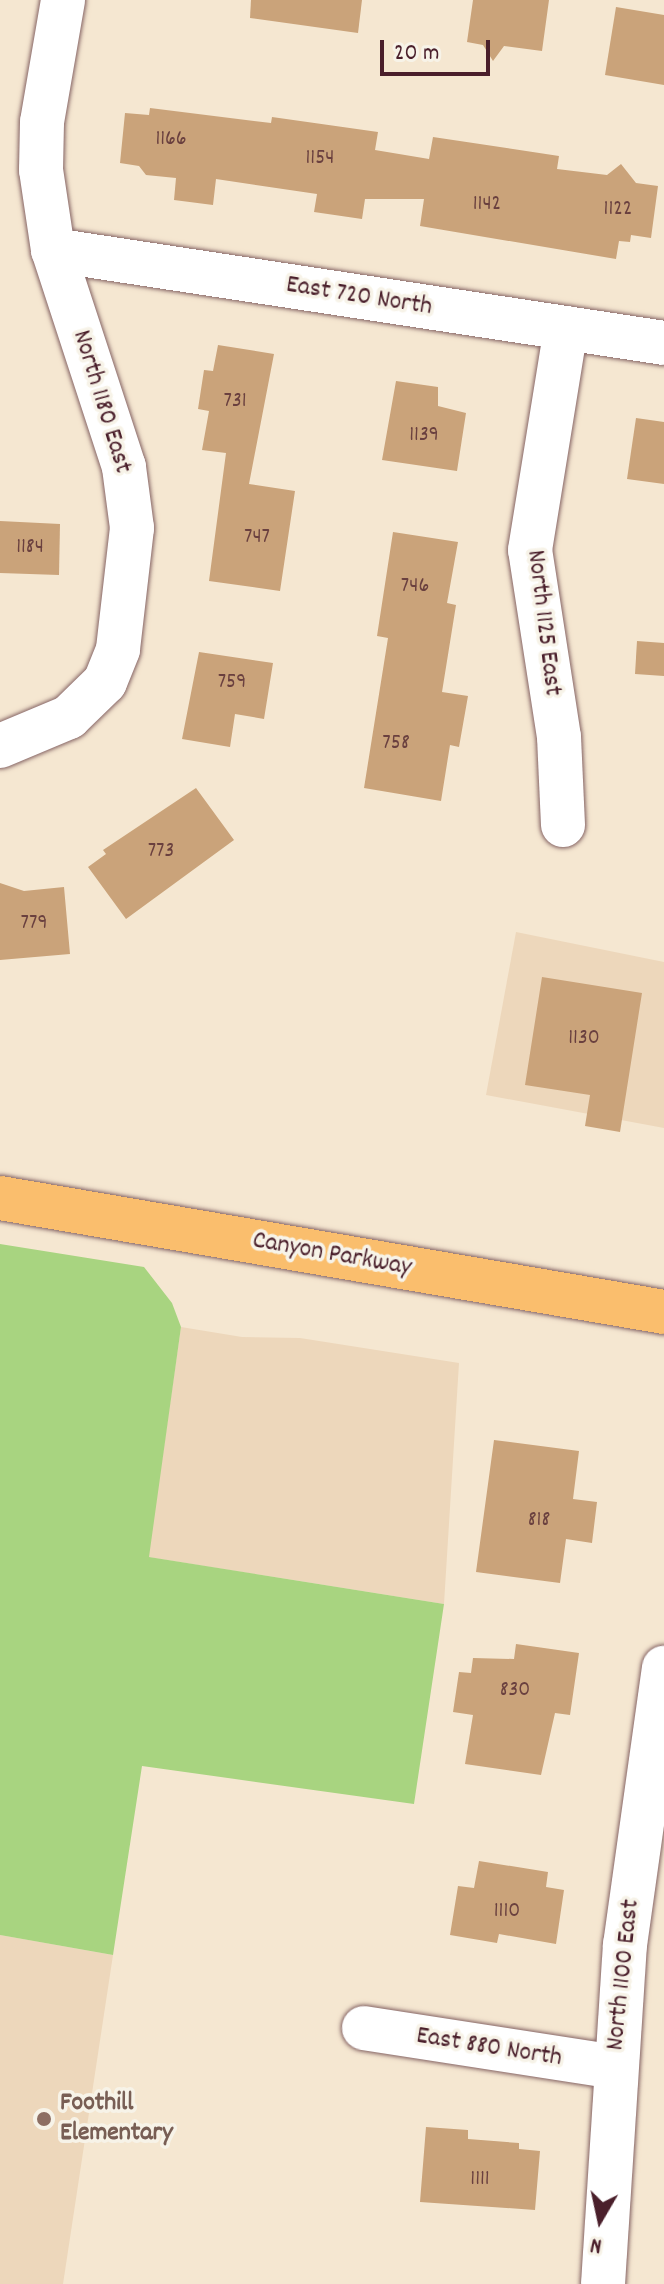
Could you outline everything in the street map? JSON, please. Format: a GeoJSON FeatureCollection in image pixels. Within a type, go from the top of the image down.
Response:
{"type":"FeatureCollection","features":[{"type":"Feature","properties":{"kind":"highway","name":"Canyon Parkway"},"geometry":{"type":"LineString","coordinates":[[0,1198],[664,1312]]}},
{"type":"Feature","properties":{"kind":"street","name":"North 1180 East"},"geometry":{"type":"LineString","coordinates":[[0,746],[69,717],[90,700],[105,682],[118,649],[132,528],[124,467],[53,250],[41,170],[42,122],[63,0]]}},
{"type":"Feature","properties":{"kind":"street","name":"East 720 North"},"geometry":{"type":"LineString","coordinates":[[53,250],[664,343]]}},
{"type":"Feature","properties":{"kind":"street","name":"North 1125 East"},"geometry":{"type":"LineString","coordinates":[[563,825],[559,737],[530,550],[566,328]]}},
{"type":"Feature","properties":{"kind":"street","name":"North 1100 East"},"geometry":{"type":"LineString","coordinates":[[603,2284],[625,1945],[664,1668]]}},
{"type":"Feature","properties":{"kind":"street","name":"East 880 North"},"geometry":{"type":"LineString","coordinates":[[364,2028],[615,2067]]}},
{"type":"Feature","properties":{"kind":"shaded area"},"geometry":{"type":"Polygon","coordinates":[[[516,932],[664,962],[664,1128],[486,1095],[516,932]]]}},
{"type":"Feature","properties":{"kind":"shaded area"},"geometry":{"type":"Polygon","coordinates":[[[181,1327],[242,1337],[300,1338],[459,1363],[444,1604],[148,1557],[181,1327]]]}},
{"type":"Feature","properties":{"kind":"shaded area","name":"Foothill Elementary"},"geometry":{"type":"Polygon","coordinates":[[[0,1935],[113,1955],[63,2284],[0,2284],[0,1935]]]}},
{"type":"Feature","properties":{"kind":"green space"},"geometry":{"type":"Polygon","coordinates":[[[0,1244],[144,1267],[172,1303],[181,1327],[149,1557],[444,1604],[414,1804],[142,1766],[113,1955],[0,1935],[0,1244]]]}},
{"type":"Feature","properties":{"kind":"building"},"geometry":{"type":"Polygon","coordinates":[[[251,0],[362,0],[358,33],[250,18],[251,0]]]}},
{"type":"Feature","properties":{"kind":"building"},"geometry":{"type":"Polygon","coordinates":[[[473,0],[549,0],[542,51],[504,46],[493,61],[483,45],[467,42],[473,0]]]}},
{"type":"Feature","properties":{"kind":"building"},"geometry":{"type":"Polygon","coordinates":[[[616,7],[664,15],[664,85],[605,75],[616,7]]]}},
{"type":"Feature","properties":{"kind":"building"},"geometry":{"type":"Polygon","coordinates":[[[150,108],[271,123],[272,117],[378,132],[375,150],[429,159],[433,137],[559,156],[557,169],[607,175],[621,164],[636,183],[658,186],[651,238],[631,235],[630,242],[619,241],[616,259],[420,226],[424,199],[365,199],[362,219],[314,212],[317,194],[216,179],[213,205],[174,200],[176,178],[146,175],[139,166],[120,163],[125,113],[149,115],[150,108]]]}},
{"type":"Feature","properties":{"kind":"building"},"geometry":{"type":"Polygon","coordinates":[[[218,345],[274,354],[249,484],[295,491],[280,591],[209,581],[226,453],[202,450],[209,411],[198,409],[204,370],[213,371],[218,345]]]}},
{"type":"Feature","properties":{"kind":"building"},"geometry":{"type":"Polygon","coordinates":[[[396,381],[438,387],[438,406],[466,413],[457,471],[382,460],[396,381]]]}},
{"type":"Feature","properties":{"kind":"building"},"geometry":{"type":"Polygon","coordinates":[[[636,418],[664,422],[664,484],[627,479],[636,418]]]}},
{"type":"Feature","properties":{"kind":"building"},"geometry":{"type":"Polygon","coordinates":[[[0,521],[60,524],[59,575],[0,573],[0,521]]]}},
{"type":"Feature","properties":{"kind":"building"},"geometry":{"type":"Polygon","coordinates":[[[393,532],[458,542],[447,603],[456,605],[442,692],[468,696],[459,747],[450,745],[441,801],[364,788],[388,638],[377,636],[393,532]]]}},
{"type":"Feature","properties":{"kind":"building"},"geometry":{"type":"Polygon","coordinates":[[[637,641],[664,643],[664,676],[635,674],[637,641]]]}},
{"type":"Feature","properties":{"kind":"building"},"geometry":{"type":"Polygon","coordinates":[[[199,652],[273,663],[264,719],[235,714],[230,747],[182,739],[199,652]]]}},
{"type":"Feature","properties":{"kind":"building"},"geometry":{"type":"Polygon","coordinates":[[[196,788],[234,840],[126,919],[88,867],[106,854],[103,850],[196,788]]]}},
{"type":"Feature","properties":{"kind":"building"},"geometry":{"type":"Polygon","coordinates":[[[0,883],[24,891],[64,887],[70,954],[0,960],[0,883]]]}},
{"type":"Feature","properties":{"kind":"building"},"geometry":{"type":"Polygon","coordinates":[[[542,977],[642,993],[620,1132],[585,1126],[590,1095],[525,1085],[542,977]]]}},
{"type":"Feature","properties":{"kind":"building"},"geometry":{"type":"Polygon","coordinates":[[[494,1440],[579,1451],[573,1499],[597,1502],[592,1543],[566,1539],[560,1583],[476,1572],[494,1440]]]}},
{"type":"Feature","properties":{"kind":"building"},"geometry":{"type":"Polygon","coordinates":[[[516,1644],[579,1653],[570,1715],[555,1713],[541,1775],[465,1764],[473,1715],[453,1712],[459,1672],[471,1673],[473,1658],[514,1659],[516,1644]]]}},
{"type":"Feature","properties":{"kind":"building"},"geometry":{"type":"Polygon","coordinates":[[[479,1861],[548,1872],[546,1887],[564,1890],[556,1944],[499,1934],[497,1943],[450,1935],[458,1886],[474,1888],[479,1861]]]}},
{"type":"Feature","properties":{"kind":"building"},"geometry":{"type":"Polygon","coordinates":[[[426,2127],[468,2130],[468,2139],[519,2143],[519,2149],[540,2151],[535,2210],[420,2202],[426,2127]]]}},
{"type":"Feature","properties":{"kind":"place","name":"Foothill Elementary"},"geometry":{"type":"Point","coordinates":[44,2119]}}]}
